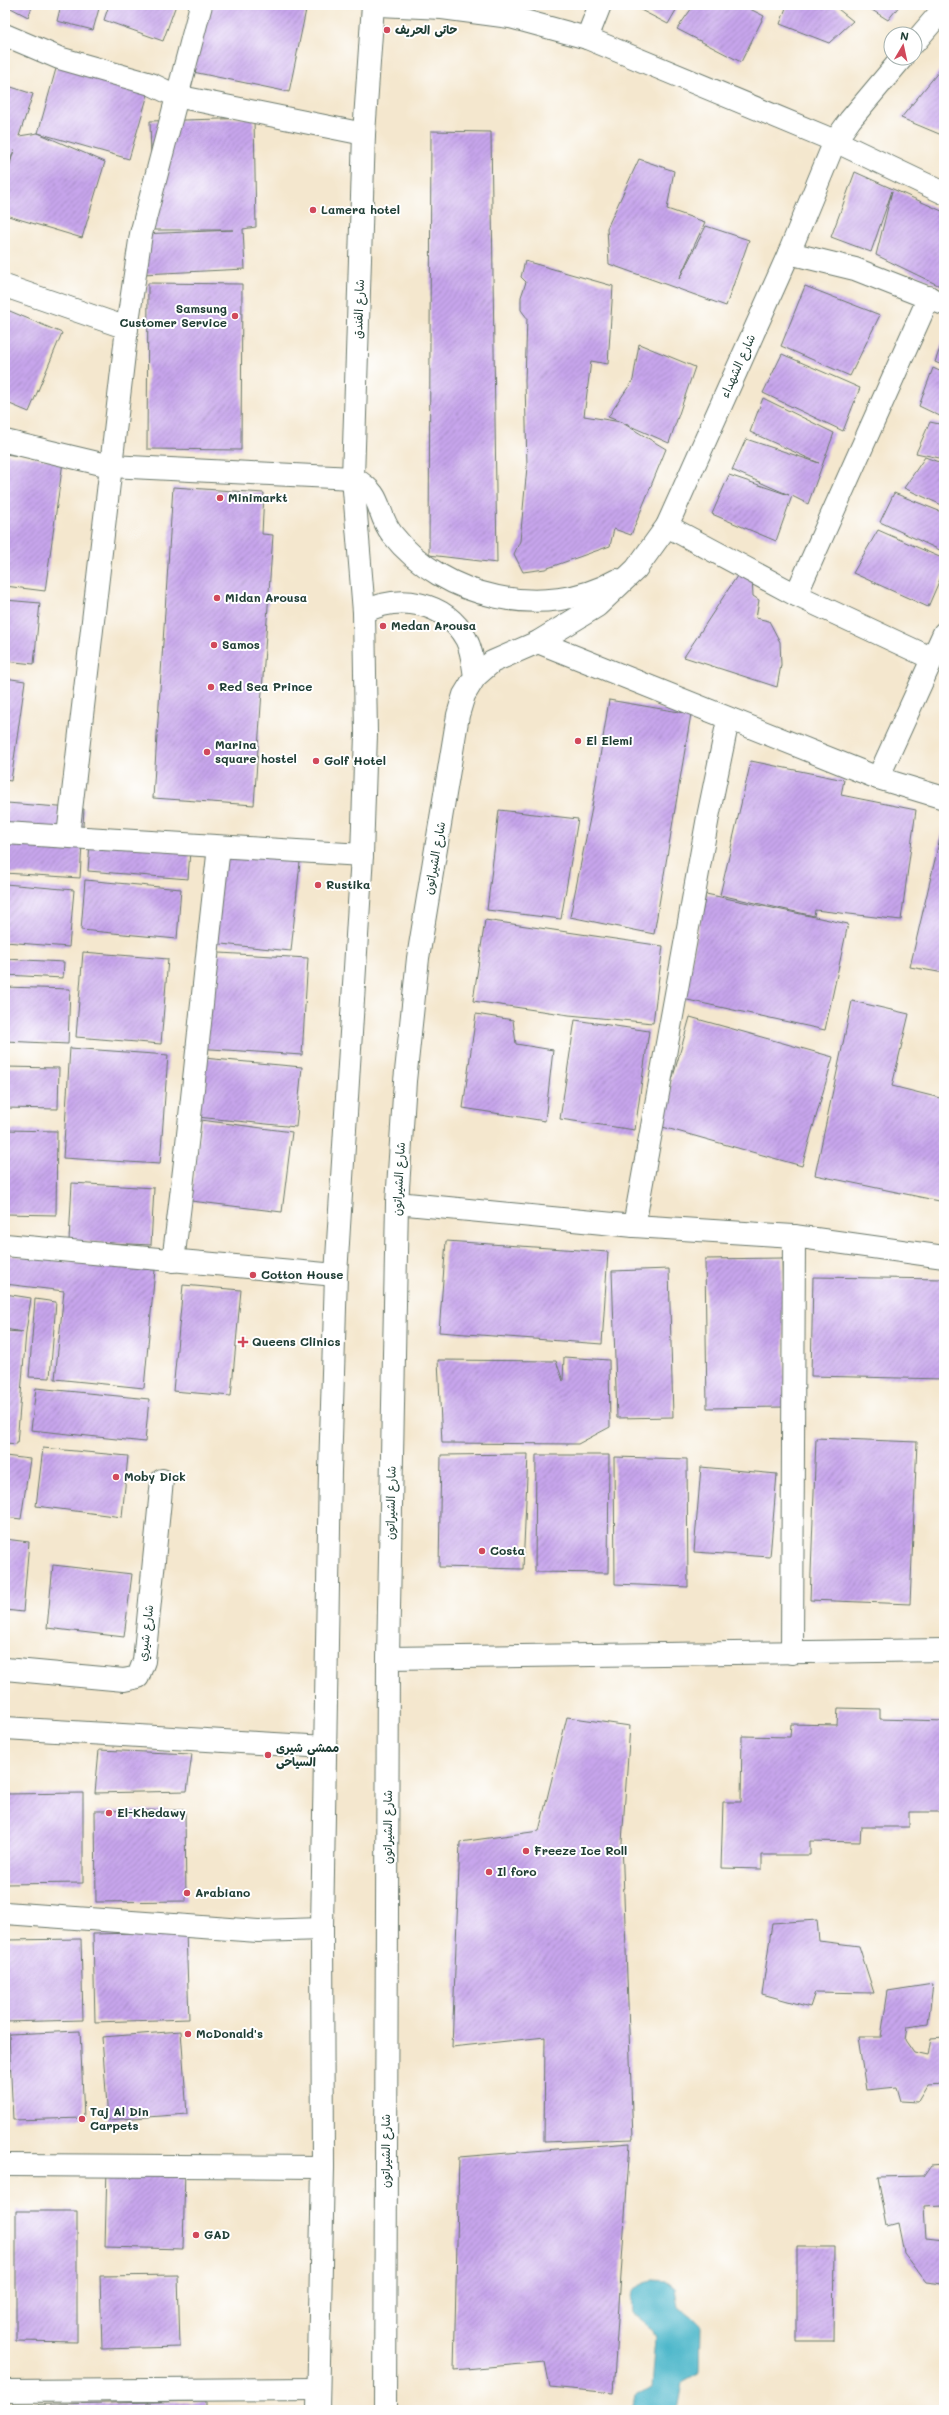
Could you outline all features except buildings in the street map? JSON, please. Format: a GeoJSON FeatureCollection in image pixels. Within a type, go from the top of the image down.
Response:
{"type":"FeatureCollection","features":[{"type":"Feature","properties":{"kind":"street"},"geometry":{"type":"LineString","coordinates":[[68,836],[126,328],[141,234],[201,5]]}},
{"type":"Feature","properties":{"kind":"street","name":"شارع الفندق"},"geometry":{"type":"LineString","coordinates":[[364,612],[353,478],[364,134],[373,5]]}},
{"type":"Feature","properties":{"kind":"street"},"geometry":{"type":"LineString","coordinates":[[379,5],[442,8],[510,17],[587,38],[835,141],[944,193]]}},
{"type":"Feature","properties":{"kind":"street"},"geometry":{"type":"LineString","coordinates":[[587,38],[600,5]]}},
{"type":"Feature","properties":{"kind":"street"},"geometry":{"type":"LineString","coordinates":[[923,33],[944,8]]}},
{"type":"Feature","properties":{"kind":"street"},"geometry":{"type":"LineString","coordinates":[[5,35],[59,58],[151,84],[176,96],[364,134]]}},
{"type":"Feature","properties":{"kind":"street","name":"شارع الشهداء"},"geometry":{"type":"LineString","coordinates":[[538,642],[597,606],[636,570],[667,526],[789,253],[835,141],[850,120],[895,66]]}},
{"type":"Feature","properties":{"kind":"street"},"geometry":{"type":"LineString","coordinates":[[789,253],[855,269],[936,301],[796,595]]}},
{"type":"Feature","properties":{"kind":"street"},"geometry":{"type":"LineString","coordinates":[[5,286],[126,328]]}},
{"type":"Feature","properties":{"kind":"street"},"geometry":{"type":"LineString","coordinates":[[5,441],[110,466],[353,478],[372,492],[391,532],[412,554],[436,573],[463,586],[491,596],[521,600],[552,600],[581,595],[610,584],[636,570]]}},
{"type":"Feature","properties":{"kind":"street"},"geometry":{"type":"LineString","coordinates":[[667,526],[796,595],[933,659]]}},
{"type":"Feature","properties":{"kind":"street"},"geometry":{"type":"LineString","coordinates":[[5,2391],[318,2400],[323,2167],[322,1929],[330,1471],[336,1275],[362,855],[366,734],[364,612],[378,605],[398,601],[418,603],[437,611],[453,622],[466,638],[472,657],[475,678]]}},
{"type":"Feature","properties":{"kind":"street"},"geometry":{"type":"LineString","coordinates":[[878,778],[944,633]]}},
{"type":"Feature","properties":{"kind":"street"},"geometry":{"type":"LineString","coordinates":[[538,642],[728,720],[878,778],[944,798]]}},
{"type":"Feature","properties":{"kind":"street","name":"شارع الشيراتون"},"geometry":{"type":"LineString","coordinates":[[385,2410],[388,1658],[396,1204],[405,1080],[418,958],[458,715],[464,695],[475,678],[492,662],[538,642]]}},
{"type":"Feature","properties":{"kind":"street"},"geometry":{"type":"LineString","coordinates":[[634,1226],[708,817],[728,720]]}},
{"type":"Feature","properties":{"kind":"street"},"geometry":{"type":"LineString","coordinates":[[5,833],[362,855]]}},
{"type":"Feature","properties":{"kind":"street"},"geometry":{"type":"LineString","coordinates":[[173,1261],[189,1140],[196,1048],[219,847]]}},
{"type":"Feature","properties":{"kind":"street"},"geometry":{"type":"LineString","coordinates":[[396,1204],[634,1226],[794,1236],[944,1257]]}},
{"type":"Feature","properties":{"kind":"street"},"geometry":{"type":"LineString","coordinates":[[792,1653],[794,1236]]}},
{"type":"Feature","properties":{"kind":"street"},"geometry":{"type":"LineString","coordinates":[[5,1245],[336,1275]]}},
{"type":"Feature","properties":{"kind":"street","name":"شارع شيري"},"geometry":{"type":"LineString","coordinates":[[5,1669],[124,1680],[138,1677],[144,1661],[162,1480]]}},
{"type":"Feature","properties":{"kind":"street"},"geometry":{"type":"LineString","coordinates":[[388,1658],[944,1650]]}},
{"type":"Feature","properties":{"kind":"street"},"geometry":{"type":"LineString","coordinates":[[5,1728],[326,1747]]}},
{"type":"Feature","properties":{"kind":"street"},"geometry":{"type":"LineString","coordinates":[[5,1913],[258,1931],[322,1929]]}},
{"type":"Feature","properties":{"kind":"street"},"geometry":{"type":"LineString","coordinates":[[5,2165],[323,2167]]}},
{"type":"Feature","properties":{"kind":"water"},"geometry":{"type":"Polygon","coordinates":[[[653,2280],[666,2281],[675,2288],[678,2307],[701,2325],[700,2373],[682,2383],[677,2410],[633,2410],[636,2395],[652,2387],[656,2338],[653,2330],[632,2313],[632,2295],[634,2290],[641,2284],[653,2280]]]}},
{"type":"Feature","properties":{"kind":"place","name":"حاتى الحريف"},"geometry":{"type":"Point","coordinates":[387,30]}},
{"type":"Feature","properties":{"kind":"place","name":"Lamera hotel"},"geometry":{"type":"Point","coordinates":[313,210]}},
{"type":"Feature","properties":{"kind":"place","name":"Samsung Customer Service"},"geometry":{"type":"Point","coordinates":[235,316]}},
{"type":"Feature","properties":{"kind":"place","name":"Minimarkt"},"geometry":{"type":"Point","coordinates":[220,498]}},
{"type":"Feature","properties":{"kind":"place","name":"Midan Arousa"},"geometry":{"type":"Point","coordinates":[217,598]}},
{"type":"Feature","properties":{"kind":"place","name":"Medan Arousa"},"geometry":{"type":"Point","coordinates":[383,626]}},
{"type":"Feature","properties":{"kind":"place","name":"Samos"},"geometry":{"type":"Point","coordinates":[214,645]}},
{"type":"Feature","properties":{"kind":"place","name":"Red Sea Prince"},"geometry":{"type":"Point","coordinates":[211,687]}},
{"type":"Feature","properties":{"kind":"place","name":"El Elemi"},"geometry":{"type":"Point","coordinates":[578,741]}},
{"type":"Feature","properties":{"kind":"place","name":"Marina square hostel"},"geometry":{"type":"Point","coordinates":[207,752]}},
{"type":"Feature","properties":{"kind":"place","name":"Golf Hotel"},"geometry":{"type":"Point","coordinates":[316,761]}},
{"type":"Feature","properties":{"kind":"place","name":"Rustika"},"geometry":{"type":"Point","coordinates":[318,885]}},
{"type":"Feature","properties":{"kind":"place","name":"Cotton House"},"geometry":{"type":"Point","coordinates":[253,1275]}},
{"type":"Feature","properties":{"kind":"place","name":"Queens Clinics"},"geometry":{"type":"Point","coordinates":[243,1342]}},
{"type":"Feature","properties":{"kind":"place","name":"Moby Dick"},"geometry":{"type":"Point","coordinates":[116,1477]}},
{"type":"Feature","properties":{"kind":"place","name":"Costa"},"geometry":{"type":"Point","coordinates":[482,1551]}},
{"type":"Feature","properties":{"kind":"place","name":"ممشى شيرى السياحى"},"geometry":{"type":"Point","coordinates":[268,1755]}},
{"type":"Feature","properties":{"kind":"place","name":"El-Khedawy"},"geometry":{"type":"Point","coordinates":[109,1813]}},
{"type":"Feature","properties":{"kind":"place","name":"Freeze Ice Roll"},"geometry":{"type":"Point","coordinates":[526,1851]}},
{"type":"Feature","properties":{"kind":"place","name":"Il foro"},"geometry":{"type":"Point","coordinates":[489,1872]}},
{"type":"Feature","properties":{"kind":"place","name":"Arabiano"},"geometry":{"type":"Point","coordinates":[187,1893]}},
{"type":"Feature","properties":{"kind":"place","name":"McDonald's"},"geometry":{"type":"Point","coordinates":[188,2034]}},
{"type":"Feature","properties":{"kind":"place","name":"Taj Al Din Carpets"},"geometry":{"type":"Point","coordinates":[82,2119]}},
{"type":"Feature","properties":{"kind":"place","name":"GAD"},"geometry":{"type":"Point","coordinates":[196,2235]}}]}
